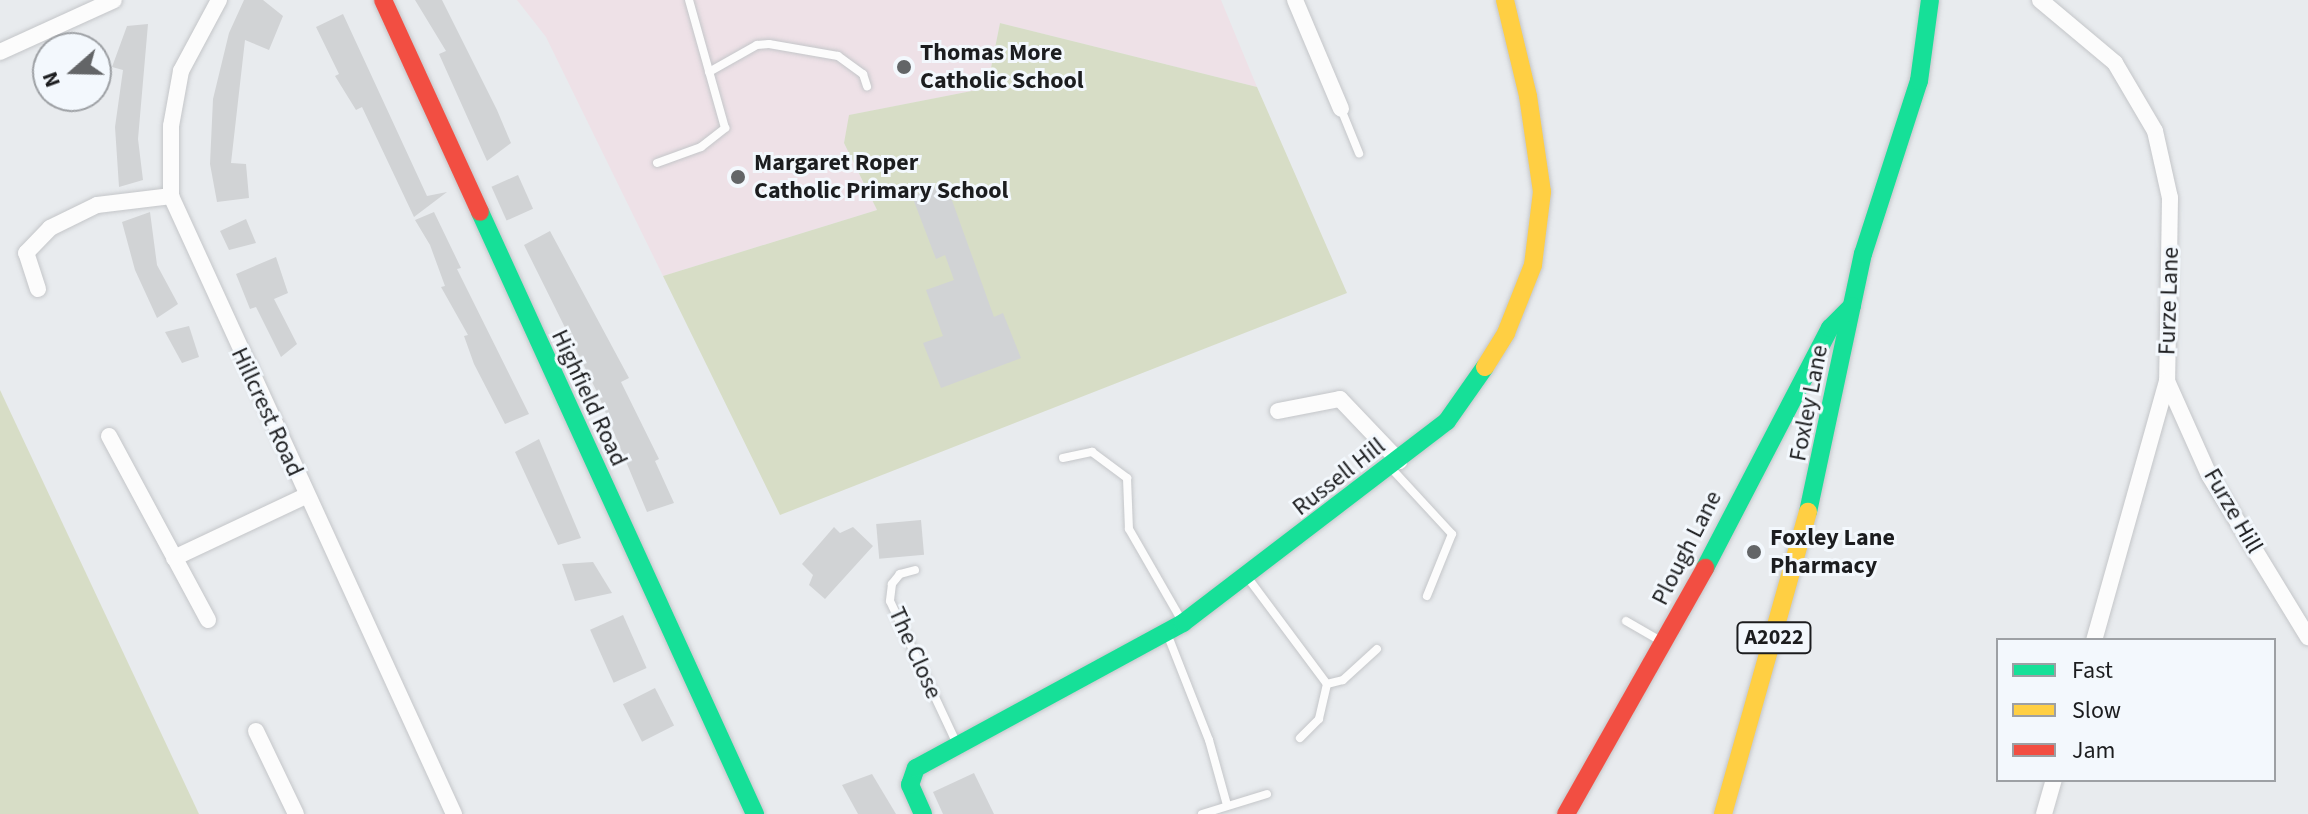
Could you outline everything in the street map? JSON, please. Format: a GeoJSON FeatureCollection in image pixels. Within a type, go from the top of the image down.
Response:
{"type":"FeatureCollection","features":[{"type":"Feature","properties":{"kind":"street"},"geometry":{"type":"LineString","coordinates":[[0,52],[114,0]]}},
{"type":"Feature","properties":{"kind":"street","name":"Hillcrest Road"},"geometry":{"type":"LineString","coordinates":[[219,0],[181,71],[171,126],[171,196],[454,814]]}},
{"type":"Feature","properties":{"kind":"street","name":"Highfield Road"},"geometry":{"type":"LineString","coordinates":[[383,0],[755,814]]}},
{"type":"Feature","properties":{"kind":"street"},"geometry":{"type":"LineString","coordinates":[[1295,0],[1341,109]]}},
{"type":"Feature","properties":{"kind":"street","name":"Russell Hill"},"geometry":{"type":"LineString","coordinates":[[923,814],[909,776],[1183,623],[1247,578],[1447,421],[1506,333],[1533,265],[1542,192],[1528,96],[1505,0]]}},
{"type":"Feature","properties":{"kind":"street","name":"Foxley Lane"},"geometry":{"type":"LineString","coordinates":[[1723,814],[1823,461],[1852,306],[1878,200],[1919,81],[1930,0]]}},
{"type":"Feature","properties":{"kind":"street","name":"Furze Lane"},"geometry":{"type":"LineString","coordinates":[[2040,0],[2115,63],[2155,131],[2170,198],[2167,381],[2095,638]]}},
{"type":"Feature","properties":{"kind":"street"},"geometry":{"type":"LineString","coordinates":[[38,289],[26,253],[50,228],[97,205],[171,196]]}},
{"type":"Feature","properties":{"kind":"street","name":"Plough Lane"},"geometry":{"type":"LineString","coordinates":[[1566,814],[1664,643],[1830,328],[1852,306]]}},
{"type":"Feature","properties":{"kind":"street","name":"Furze Hill"},"geometry":{"type":"LineString","coordinates":[[2167,381],[2209,475],[2308,637]]}},
{"type":"Feature","properties":{"kind":"street"},"geometry":{"type":"LineString","coordinates":[[1278,411],[1340,399],[1395,464]]}},
{"type":"Feature","properties":{"kind":"street"},"geometry":{"type":"LineString","coordinates":[[109,436],[208,620]]}},
{"type":"Feature","properties":{"kind":"street"},"geometry":{"type":"LineString","coordinates":[[174,558],[306,496]]}},
{"type":"Feature","properties":{"kind":"street"},"geometry":{"type":"LineString","coordinates":[[256,731],[296,814]]}},
{"type":"Feature","properties":{"kind":"street"},"geometry":{"type":"LineString","coordinates":[[2044,814],[2053,782]]}},
{"type":"Feature","properties":{"kind":"lane"},"geometry":{"type":"LineString","coordinates":[[657,163],[701,147],[725,128],[689,0]]}},
{"type":"Feature","properties":{"kind":"lane"},"geometry":{"type":"LineString","coordinates":[[709,72],[757,45],[769,44],[838,56],[863,74],[867,86]]}},
{"type":"Feature","properties":{"kind":"lane"},"geometry":{"type":"LineString","coordinates":[[1341,109],[1359,153]]}},
{"type":"Feature","properties":{"kind":"lane"},"geometry":{"type":"LineString","coordinates":[[1063,458],[1092,452],[1127,478],[1129,529],[1183,623]]}},
{"type":"Feature","properties":{"kind":"lane"},"geometry":{"type":"LineString","coordinates":[[1395,464],[1452,534],[1427,596]]}},
{"type":"Feature","properties":{"kind":"lane","name":"The Close"},"geometry":{"type":"LineString","coordinates":[[915,570],[900,574],[892,584],[890,601],[958,746]]}},
{"type":"Feature","properties":{"kind":"lane"},"geometry":{"type":"LineString","coordinates":[[1247,578],[1327,684],[1319,719],[1300,738]]}},
{"type":"Feature","properties":{"kind":"lane"},"geometry":{"type":"LineString","coordinates":[[1626,621],[1664,643]]}},
{"type":"Feature","properties":{"kind":"lane"},"geometry":{"type":"LineString","coordinates":[[1167,633],[1209,740],[1227,805]]}},
{"type":"Feature","properties":{"kind":"lane"},"geometry":{"type":"LineString","coordinates":[[1327,684],[1343,680],[1377,649]]}},
{"type":"Feature","properties":{"kind":"lane"},"geometry":{"type":"LineString","coordinates":[[1202,814],[1267,794]]}},
{"type":"Feature","properties":{"kind":"shaded area"},"geometry":{"type":"Polygon","coordinates":[[[517,0],[1221,0],[1257,87],[1000,23],[987,88],[850,115],[844,143],[877,210],[663,276],[546,37],[517,0]]]}},
{"type":"Feature","properties":{"kind":"green space"},"geometry":{"type":"Polygon","coordinates":[[[1000,23],[1257,87],[1347,293],[780,515],[663,276],[877,210],[844,143],[849,115],[987,88],[1000,23]]]}},
{"type":"Feature","properties":{"kind":"green space"},"geometry":{"type":"Polygon","coordinates":[[[0,390],[199,814],[0,814],[0,390]]]}},
{"type":"Feature","properties":{"kind":"building"},"geometry":{"type":"Polygon","coordinates":[[[244,0],[263,0],[283,16],[269,50],[245,40],[231,163],[246,164],[249,198],[217,202],[210,164],[213,99],[229,33],[244,0]]]}},
{"type":"Feature","properties":{"kind":"building"},"geometry":{"type":"Polygon","coordinates":[[[415,0],[442,0],[497,110],[511,143],[487,161],[439,54],[446,51],[415,0]]]}},
{"type":"Feature","properties":{"kind":"building"},"geometry":{"type":"Polygon","coordinates":[[[343,14],[427,196],[447,192],[414,217],[362,107],[356,110],[335,76],[339,74],[316,27],[343,14]]]}},
{"type":"Feature","properties":{"kind":"building"},"geometry":{"type":"Polygon","coordinates":[[[148,24],[138,139],[143,180],[119,187],[115,127],[123,70],[112,67],[127,26],[148,24]]]}},
{"type":"Feature","properties":{"kind":"building"},"geometry":{"type":"Polygon","coordinates":[[[518,175],[533,209],[507,221],[492,187],[518,175]]]}},
{"type":"Feature","properties":{"kind":"building"},"geometry":{"type":"Polygon","coordinates":[[[940,186],[944,194],[949,192],[994,317],[1003,313],[1021,358],[941,388],[923,343],[943,336],[926,290],[954,280],[945,255],[936,259],[912,196],[940,186]]]}},
{"type":"Feature","properties":{"kind":"building"},"geometry":{"type":"Polygon","coordinates":[[[150,212],[157,265],[178,304],[157,318],[135,270],[122,222],[150,212]]]}},
{"type":"Feature","properties":{"kind":"building"},"geometry":{"type":"Polygon","coordinates":[[[434,212],[461,268],[457,269],[529,414],[505,424],[474,364],[464,336],[468,335],[441,287],[445,286],[430,245],[415,220],[434,212]]]}},
{"type":"Feature","properties":{"kind":"building"},"geometry":{"type":"Polygon","coordinates":[[[246,219],[256,243],[229,250],[220,231],[246,219]]]}},
{"type":"Feature","properties":{"kind":"building"},"geometry":{"type":"Polygon","coordinates":[[[550,231],[629,378],[621,382],[659,459],[655,461],[674,503],[647,512],[597,392],[524,245],[550,231]]]}},
{"type":"Feature","properties":{"kind":"building"},"geometry":{"type":"Polygon","coordinates":[[[276,257],[288,293],[274,299],[297,344],[281,357],[256,307],[250,309],[236,274],[276,257]]]}},
{"type":"Feature","properties":{"kind":"building"},"geometry":{"type":"Polygon","coordinates":[[[189,326],[199,357],[182,363],[165,332],[189,326]]]}},
{"type":"Feature","properties":{"kind":"building"},"geometry":{"type":"Polygon","coordinates":[[[539,439],[581,538],[558,545],[515,452],[539,439]]]}},
{"type":"Feature","properties":{"kind":"building"},"geometry":{"type":"Polygon","coordinates":[[[921,520],[924,555],[879,559],[876,524],[921,520]]]}},
{"type":"Feature","properties":{"kind":"building"},"geometry":{"type":"Polygon","coordinates":[[[834,527],[840,533],[853,527],[873,546],[825,599],[809,585],[813,575],[802,564],[834,527]]]}},
{"type":"Feature","properties":{"kind":"building"},"geometry":{"type":"Polygon","coordinates":[[[593,562],[612,593],[575,601],[562,564],[593,562]]]}},
{"type":"Feature","properties":{"kind":"building"},"geometry":{"type":"Polygon","coordinates":[[[623,615],[647,668],[614,683],[590,630],[623,615]]]}},
{"type":"Feature","properties":{"kind":"building"},"geometry":{"type":"Polygon","coordinates":[[[655,688],[674,725],[642,742],[623,704],[655,688]]]}},
{"type":"Feature","properties":{"kind":"building"},"geometry":{"type":"Polygon","coordinates":[[[974,773],[994,814],[943,814],[933,792],[974,773]]]}},
{"type":"Feature","properties":{"kind":"building"},"geometry":{"type":"Polygon","coordinates":[[[872,774],[896,814],[858,814],[842,785],[872,774]]]}},
{"type":"Feature","properties":{"kind":"traffic: fast"},"geometry":{"type":"LineString","coordinates":[[1808,512],[1863,254],[1919,81],[1930,0]]}},
{"type":"Feature","properties":{"kind":"traffic: fast"},"geometry":{"type":"LineString","coordinates":[[480,212],[755,814]]}},
{"type":"Feature","properties":{"kind":"traffic: fast"},"geometry":{"type":"LineString","coordinates":[[1705,568],[1830,328],[1852,306]]}},
{"type":"Feature","properties":{"kind":"traffic: fast"},"geometry":{"type":"LineString","coordinates":[[923,814],[910,785],[916,768],[1183,623],[1447,421],[1485,367]]}},
{"type":"Feature","properties":{"kind":"traffic: slow"},"geometry":{"type":"LineString","coordinates":[[1485,367],[1506,333],[1533,265],[1542,192],[1528,96],[1505,0]]}},
{"type":"Feature","properties":{"kind":"traffic: slow"},"geometry":{"type":"LineString","coordinates":[[1723,814],[1808,512]]}},
{"type":"Feature","properties":{"kind":"traffic: jam"},"geometry":{"type":"LineString","coordinates":[[383,0],[480,212]]}},
{"type":"Feature","properties":{"kind":"traffic: jam"},"geometry":{"type":"LineString","coordinates":[[1566,814],[1705,568]]}},
{"type":"Feature","properties":{"kind":"place","name":"Thomas More Catholic School"},"geometry":{"type":"Point","coordinates":[904,67]}},
{"type":"Feature","properties":{"kind":"place","name":"Margaret Roper Catholic Primary School"},"geometry":{"type":"Point","coordinates":[738,177]}},
{"type":"Feature","properties":{"kind":"place","name":"Foxley Lane Pharmacy"},"geometry":{"type":"Point","coordinates":[1754,552]}}]}
